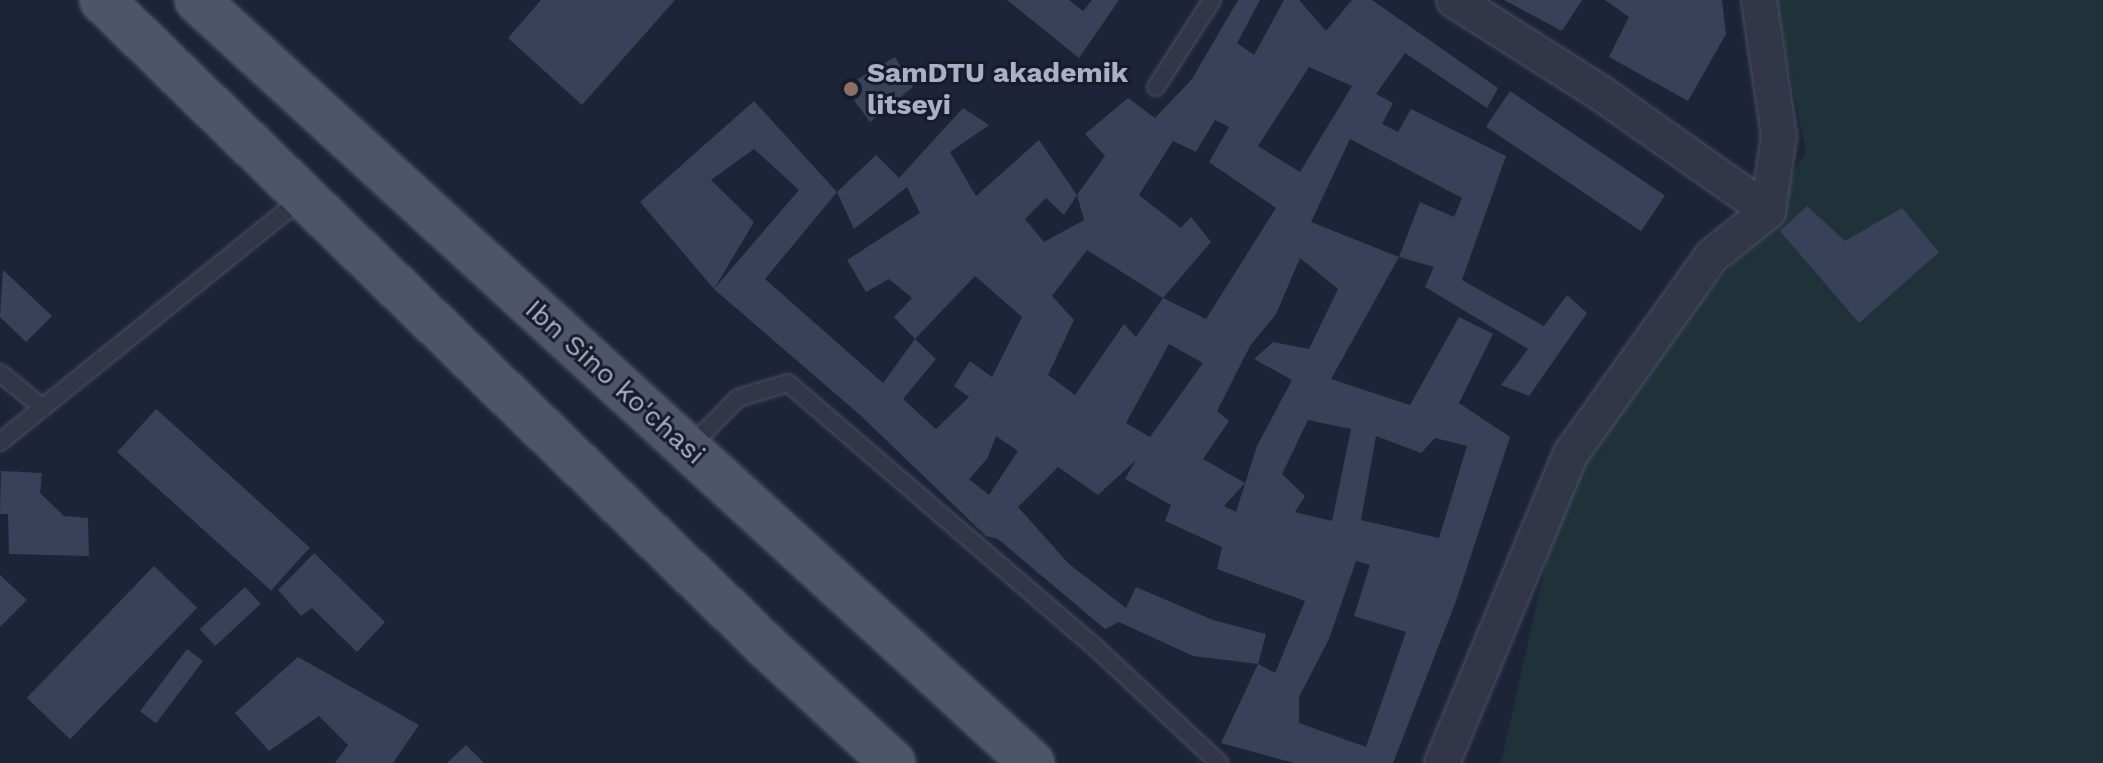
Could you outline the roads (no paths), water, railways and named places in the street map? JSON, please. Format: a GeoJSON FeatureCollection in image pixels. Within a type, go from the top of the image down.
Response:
{"type":"FeatureCollection","features":[{"type":"Feature","properties":{"kind":"main road"},"geometry":{"type":"LineString","coordinates":[[102,0],[767,647],[893,763]]}},
{"type":"Feature","properties":{"kind":"main road","name":"Ibn Sino ko'chasi"},"geometry":{"type":"LineString","coordinates":[[197,0],[1032,763]]}},
{"type":"Feature","properties":{"kind":"street"},"geometry":{"type":"LineString","coordinates":[[1454,0],[1602,94],[1768,211]]}},
{"type":"Feature","properties":{"kind":"street"},"geometry":{"type":"LineString","coordinates":[[1442,763],[1570,455],[1712,256],[1768,211],[1779,136],[1759,0]]}},
{"type":"Feature","properties":{"kind":"lane"},"geometry":{"type":"LineString","coordinates":[[1156,87],[1212,0]]}},
{"type":"Feature","properties":{"kind":"lane"},"geometry":{"type":"LineString","coordinates":[[0,442],[305,196]]}},
{"type":"Feature","properties":{"kind":"lane"},"geometry":{"type":"LineString","coordinates":[[0,373],[43,408]]}},
{"type":"Feature","properties":{"kind":"lane"},"geometry":{"type":"LineString","coordinates":[[689,448],[738,398],[788,383],[1093,645],[1219,763]]}},
{"type":"Feature","properties":{"kind":"place","name":"SamDTU akademik litseyi"},"geometry":{"type":"Point","coordinates":[851,89]}}]}
